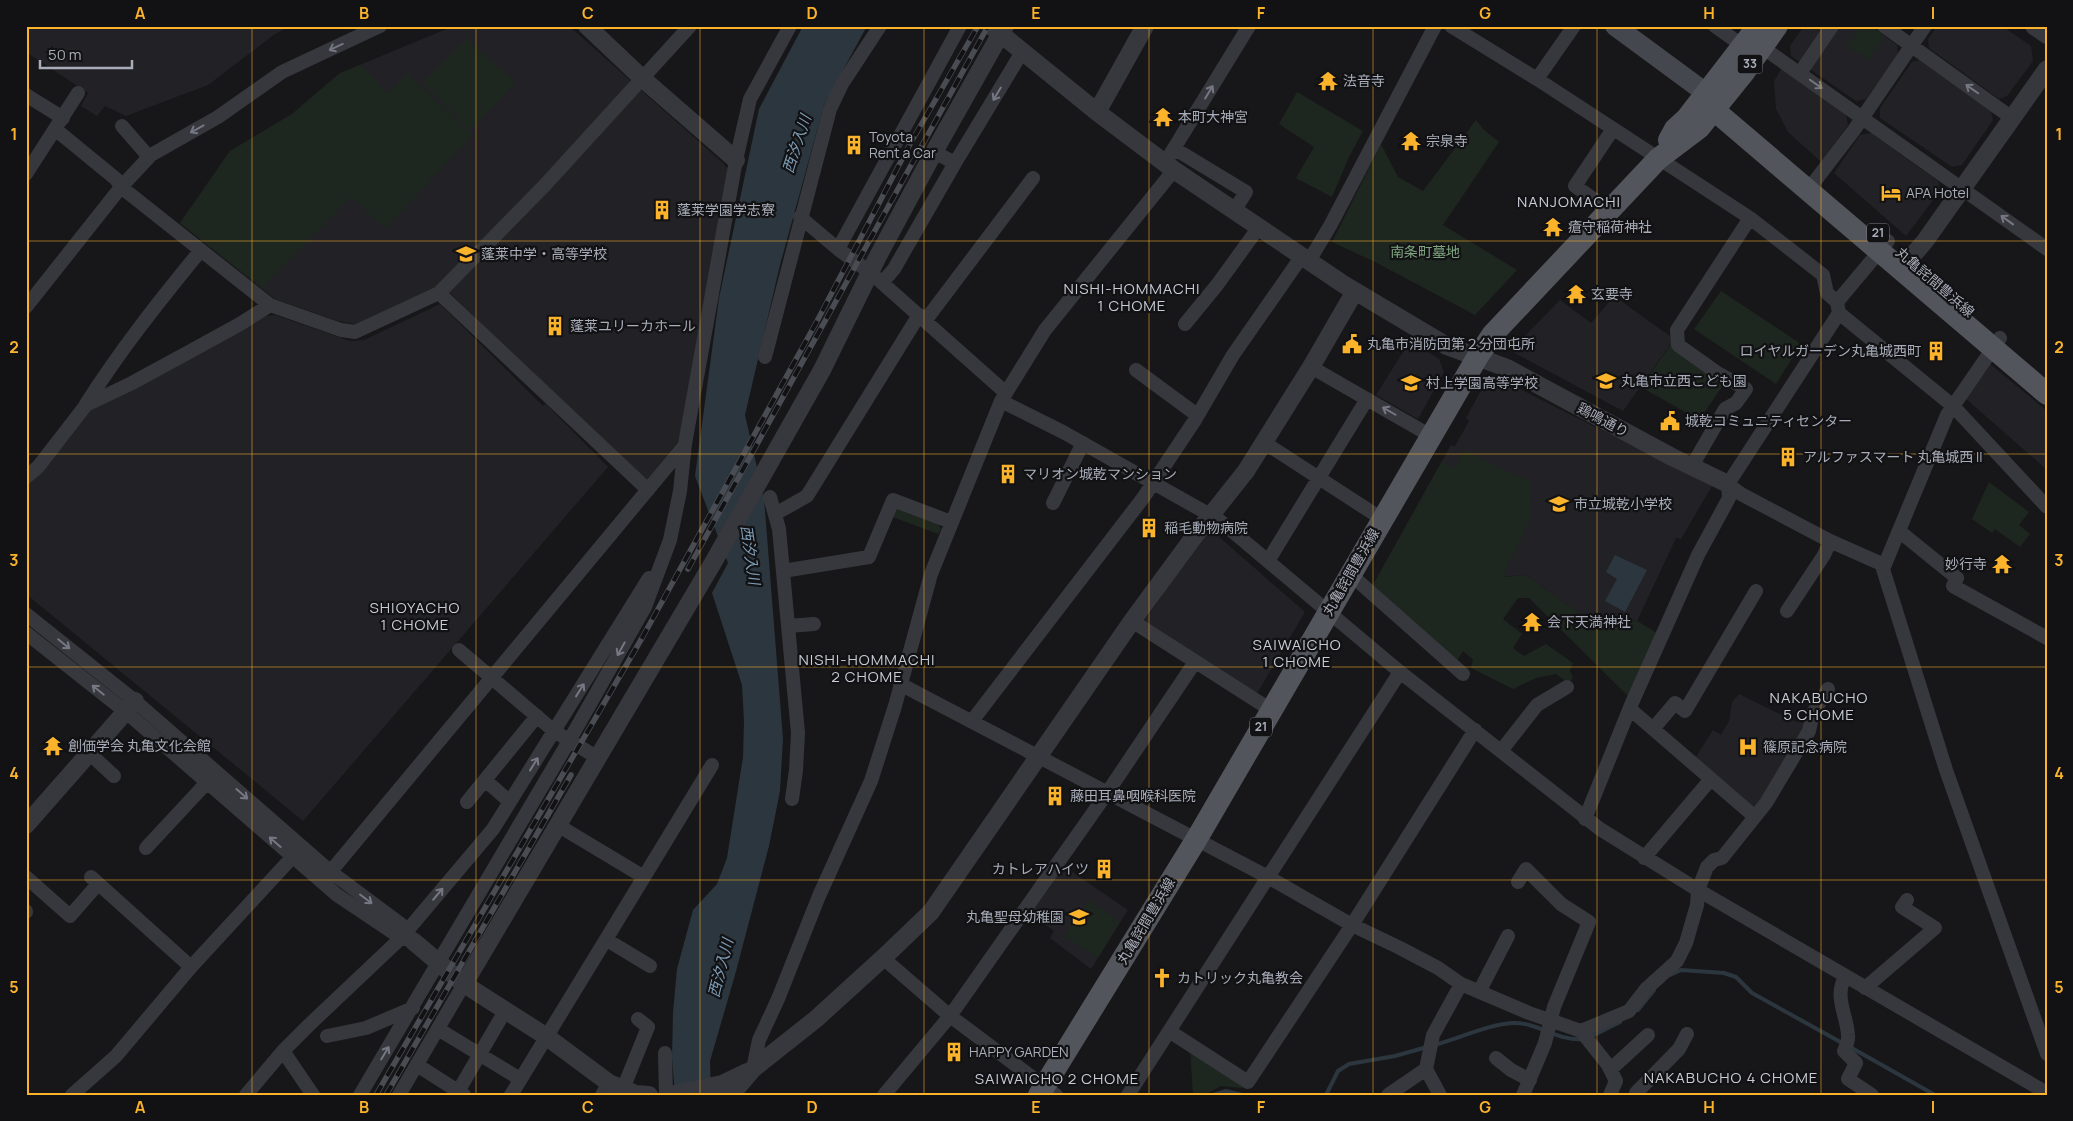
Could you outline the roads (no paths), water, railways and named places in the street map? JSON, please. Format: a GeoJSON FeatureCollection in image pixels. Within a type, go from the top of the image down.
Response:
{"type":"FeatureCollection","features":[{"type":"Feature","properties":{"kind":"main road"},"geometry":{"type":"LineString","coordinates":[[1615,26],[1714,101]]}},
{"type":"Feature","properties":{"kind":"main road","name":"33"},"geometry":{"type":"LineString","coordinates":[[1714,101],[1754,40],[1776,26]]}},
{"type":"Feature","properties":{"kind":"main road","name":"丸亀詫間豊浜線"},"geometry":{"type":"LineString","coordinates":[[1047,1092],[1478,356],[1493,334],[1658,159],[1675,129],[1714,101],[1996,343],[2047,394]]}},
{"type":"Feature","properties":{"kind":"main road","name":"丸亀詫間豊浜線"},"geometry":{"type":"LineString","coordinates":[[1996,343],[2047,378]]}},
{"type":"Feature","properties":{"kind":"street"},"geometry":{"type":"LineString","coordinates":[[26,307],[121,187],[149,157],[218,117],[282,72],[380,26]]}},
{"type":"Feature","properties":{"kind":"street"},"geometry":{"type":"LineString","coordinates":[[587,26],[643,79],[736,160]]}},
{"type":"Feature","properties":{"kind":"street"},"geometry":{"type":"LineString","coordinates":[[26,95],[59,123],[116,179],[121,187],[270,305],[341,330],[355,332],[439,293],[545,185],[690,26]]}},
{"type":"Feature","properties":{"kind":"street"},"geometry":{"type":"LineString","coordinates":[[360,1095],[440,962],[645,607],[670,540],[680,491],[685,444],[736,160],[750,99],[790,26]]}},
{"type":"Feature","properties":{"kind":"street"},"geometry":{"type":"LineString","coordinates":[[765,357],[800,217],[830,109],[842,84],[880,26]]}},
{"type":"Feature","properties":{"kind":"street"},"geometry":{"type":"LineString","coordinates":[[838,249],[960,26]]}},
{"type":"Feature","properties":{"kind":"street"},"geometry":{"type":"LineString","coordinates":[[1097,112],[1145,26]]}},
{"type":"Feature","properties":{"kind":"street"},"geometry":{"type":"LineString","coordinates":[[753,1068],[758,1040],[778,999],[819,896],[871,781],[892,715],[931,574],[1004,397],[1045,330],[1171,161],[1249,26]]}},
{"type":"Feature","properties":{"kind":"street"},"geometry":{"type":"LineString","coordinates":[[972,721],[1120,528],[1197,415],[1233,355],[1330,226],[1435,26]]}},
{"type":"Feature","properties":{"kind":"street"},"geometry":{"type":"LineString","coordinates":[[1451,26],[1750,218],[1823,275],[1827,293],[1838,307],[1953,406],[2047,507]]}},
{"type":"Feature","properties":{"kind":"street"},"geometry":{"type":"LineString","coordinates":[[1537,80],[1574,26]]}},
{"type":"Feature","properties":{"kind":"street"},"geometry":{"type":"LineString","coordinates":[[1715,26],[1754,40],[2047,249]]}},
{"type":"Feature","properties":{"kind":"street"},"geometry":{"type":"LineString","coordinates":[[1800,73],[1832,26]]}},
{"type":"Feature","properties":{"kind":"street"},"geometry":{"type":"LineString","coordinates":[[1884,26],[2012,118]]}},
{"type":"Feature","properties":{"kind":"street"},"geometry":{"type":"LineString","coordinates":[[1812,185],[1863,117],[1925,26]]}},
{"type":"Feature","properties":{"kind":"street"},"geometry":{"type":"LineString","coordinates":[[2034,26],[2047,35]]}},
{"type":"Feature","properties":{"kind":"street"},"geometry":{"type":"LineString","coordinates":[[399,1095],[714,561],[822,370],[877,278],[934,152],[999,29]]}},
{"type":"Feature","properties":{"kind":"street","name":"鶏鳴通り"},"geometry":{"type":"LineString","coordinates":[[999,29],[1022,52],[1097,112],[1171,161],[1234,210],[1355,290],[1448,346],[1507,368],[1728,484]]}},
{"type":"Feature","properties":{"kind":"street"},"geometry":{"type":"LineString","coordinates":[[877,278],[894,269],[1022,52]]}},
{"type":"Feature","properties":{"kind":"street"},"geometry":{"type":"LineString","coordinates":[[1905,264],[1925,241],[2047,69]]}},
{"type":"Feature","properties":{"kind":"street"},"geometry":{"type":"LineString","coordinates":[[27,172],[78,93]]}},
{"type":"Feature","properties":{"kind":"street"},"geometry":{"type":"LineString","coordinates":[[122,126],[149,157]]}},
{"type":"Feature","properties":{"kind":"street"},"geometry":{"type":"LineString","coordinates":[[1609,210],[1575,186],[1613,129]]}},
{"type":"Feature","properties":{"kind":"street"},"geometry":{"type":"LineString","coordinates":[[934,152],[955,163]]}},
{"type":"Feature","properties":{"kind":"street"},"geometry":{"type":"LineString","coordinates":[[775,514],[807,496],[922,318],[1033,178]]}},
{"type":"Feature","properties":{"kind":"street"},"geometry":{"type":"LineString","coordinates":[[800,217],[877,278],[922,318],[1004,397],[1211,515],[1268,560],[1400,672],[1585,819],[1644,858],[2047,1093]]}},
{"type":"Feature","properties":{"kind":"street"},"geometry":{"type":"LineString","coordinates":[[1692,466],[1725,409],[1736,403],[1746,389],[1716,372],[1678,345],[1677,330],[1750,218]]}},
{"type":"Feature","properties":{"kind":"street"},"geometry":{"type":"LineString","coordinates":[[1185,324],[1217,285],[1259,227]]}},
{"type":"Feature","properties":{"kind":"street"},"geometry":{"type":"LineString","coordinates":[[1585,819],[1630,709],[1698,555],[1729,498],[1728,484],[1838,307],[1884,246]]}},
{"type":"Feature","properties":{"kind":"street"},"geometry":{"type":"LineString","coordinates":[[26,477],[38,466],[86,405],[135,332],[201,250]]}},
{"type":"Feature","properties":{"kind":"street"},"geometry":{"type":"LineString","coordinates":[[671,1095],[724,1090],[722,1084],[753,1068],[816,1019],[930,912],[1132,621],[1246,471],[1311,366],[1355,290]]}},
{"type":"Feature","properties":{"kind":"street"},"geometry":{"type":"LineString","coordinates":[[439,293],[648,490]]}},
{"type":"Feature","properties":{"kind":"street"},"geometry":{"type":"LineString","coordinates":[[86,405],[132,383],[270,305]]}},
{"type":"Feature","properties":{"kind":"street"},"geometry":{"type":"LineString","coordinates":[[1996,343],[1953,406],[1883,569],[1946,770],[2047,1054]]}},
{"type":"Feature","properties":{"kind":"street"},"geometry":{"type":"LineString","coordinates":[[1311,366],[1431,436]]}},
{"type":"Feature","properties":{"kind":"street"},"geometry":{"type":"LineString","coordinates":[[1136,370],[1197,415]]}},
{"type":"Feature","properties":{"kind":"street"},"geometry":{"type":"LineString","coordinates":[[1268,560],[1367,398]]}},
{"type":"Feature","properties":{"kind":"street"},"geometry":{"type":"LineString","coordinates":[[1053,503],[1083,443]]}},
{"type":"Feature","properties":{"kind":"street"},"geometry":{"type":"LineString","coordinates":[[1264,443],[1382,519]]}},
{"type":"Feature","properties":{"kind":"street"},"geometry":{"type":"LineString","coordinates":[[327,877],[685,444]]}},
{"type":"Feature","properties":{"kind":"street"},"geometry":{"type":"LineString","coordinates":[[1728,484],[1741,494],[1830,541],[1884,565]]}},
{"type":"Feature","properties":{"kind":"street"},"geometry":{"type":"LineString","coordinates":[[770,497],[779,529],[798,733],[792,799]]}},
{"type":"Feature","properties":{"kind":"street"},"geometry":{"type":"LineString","coordinates":[[783,571],[869,557],[893,500],[951,522]]}},
{"type":"Feature","properties":{"kind":"street"},"geometry":{"type":"LineString","coordinates":[[1899,532],[1956,578],[1953,586],[2047,638]]}},
{"type":"Feature","properties":{"kind":"street"},"geometry":{"type":"LineString","coordinates":[[246,1095],[283,1051],[344,991],[407,937],[493,829],[670,540]]}},
{"type":"Feature","properties":{"kind":"street"},"geometry":{"type":"LineString","coordinates":[[1787,611],[1824,555],[1830,541]]}},
{"type":"Feature","properties":{"kind":"street"},"geometry":{"type":"LineString","coordinates":[[1350,574],[1463,674]]}},
{"type":"Feature","properties":{"kind":"street"},"geometry":{"type":"LineString","coordinates":[[1653,729],[1675,703],[1684,711],[1756,591]]}},
{"type":"Feature","properties":{"kind":"street"},"geometry":{"type":"LineString","coordinates":[[26,614],[130,707],[206,782],[327,877],[402,925],[407,937],[440,962],[464,984],[547,1037],[612,1089],[649,1095]]}},
{"type":"Feature","properties":{"kind":"street"},"geometry":{"type":"LineString","coordinates":[[1132,621],[1270,710]]}},
{"type":"Feature","properties":{"kind":"street"},"geometry":{"type":"LineString","coordinates":[[788,626],[814,624]]}},
{"type":"Feature","properties":{"kind":"street"},"geometry":{"type":"LineString","coordinates":[[26,633],[217,771],[297,852]]}},
{"type":"Feature","properties":{"kind":"street"},"geometry":{"type":"LineString","coordinates":[[459,650],[554,731],[598,758]]}},
{"type":"Feature","properties":{"kind":"street"},"geometry":{"type":"LineString","coordinates":[[884,1095],[950,1016],[1107,793],[1195,662]]}},
{"type":"Feature","properties":{"kind":"street"},"geometry":{"type":"LineString","coordinates":[[1128,1095],[1400,672]]}},
{"type":"Feature","properties":{"kind":"street"},"geometry":{"type":"LineString","coordinates":[[900,684],[1268,877],[1352,925],[1438,968],[1461,984],[1549,1026],[1584,1035],[1614,1075],[1638,1094],[1679,1049],[1687,1034]]}},
{"type":"Feature","properties":{"kind":"street"},"geometry":{"type":"LineString","coordinates":[[1501,751],[1537,705],[1567,686]]}},
{"type":"Feature","properties":{"kind":"street"},"geometry":{"type":"LineString","coordinates":[[1584,1035],[1629,1011],[1646,989],[1677,961],[1686,943],[1697,905],[1698,890],[1707,867],[1714,860],[1722,858],[1766,804],[1809,731],[1813,713],[1828,689]]}},
{"type":"Feature","properties":{"kind":"street"},"geometry":{"type":"LineString","coordinates":[[26,825],[130,707]]}},
{"type":"Feature","properties":{"kind":"street"},"geometry":{"type":"LineString","coordinates":[[1630,709],[1755,817]]}},
{"type":"Feature","properties":{"kind":"street"},"geometry":{"type":"LineString","coordinates":[[467,802],[537,716]]}},
{"type":"Feature","properties":{"kind":"street"},"geometry":{"type":"LineString","coordinates":[[1169,1031],[1248,1082],[1352,925],[1475,730]]}},
{"type":"Feature","properties":{"kind":"street"},"geometry":{"type":"LineString","coordinates":[[89,753],[114,776]]}},
{"type":"Feature","properties":{"kind":"street"},"geometry":{"type":"LineString","coordinates":[[511,1095],[608,940],[712,765]]}},
{"type":"Feature","properties":{"kind":"street"},"geometry":{"type":"LineString","coordinates":[[146,848],[217,771]]}},
{"type":"Feature","properties":{"kind":"street"},"geometry":{"type":"LineString","coordinates":[[1644,858],[1711,779]]}},
{"type":"Feature","properties":{"kind":"street"},"geometry":{"type":"LineString","coordinates":[[485,780],[510,802]]}},
{"type":"Feature","properties":{"kind":"street"},"geometry":{"type":"LineString","coordinates":[[558,826],[644,877]]}},
{"type":"Feature","properties":{"kind":"street"},"geometry":{"type":"LineString","coordinates":[[72,1095],[116,1056],[191,967],[297,852]]}},
{"type":"Feature","properties":{"kind":"street"},"geometry":{"type":"LineString","coordinates":[[1518,882],[1526,869],[1561,904],[1589,922],[1554,1007],[1530,1080],[1523,1095]]}},
{"type":"Feature","properties":{"kind":"street"},"geometry":{"type":"LineString","coordinates":[[26,877],[70,916],[95,881],[191,967]]}},
{"type":"Feature","properties":{"kind":"street"},"geometry":{"type":"LineString","coordinates":[[1865,988],[1934,928],[1902,907],[1907,900]]}},
{"type":"Feature","properties":{"kind":"street"},"geometry":{"type":"LineString","coordinates":[[1479,992],[1508,936]]}},
{"type":"Feature","properties":{"kind":"street"},"geometry":{"type":"LineString","coordinates":[[608,940],[650,966]]}},
{"type":"Feature","properties":{"kind":"street"},"geometry":{"type":"LineString","coordinates":[[883,958],[950,1016],[1047,1092]]}},
{"type":"Feature","properties":{"kind":"street"},"geometry":{"type":"LineString","coordinates":[[1846,976],[1841,983],[1839,992],[1849,1036],[1846,1046],[1856,1063],[1848,1079],[1872,1095]]}},
{"type":"Feature","properties":{"kind":"street"},"geometry":{"type":"LineString","coordinates":[[1440,1095],[1426,1069],[1432,1038],[1461,984]]}},
{"type":"Feature","properties":{"kind":"street"},"geometry":{"type":"LineString","coordinates":[[327,1036],[366,1028],[413,1008]]}},
{"type":"Feature","properties":{"kind":"street"},"geometry":{"type":"LineString","coordinates":[[417,1065],[459,1093],[505,1011]]}},
{"type":"Feature","properties":{"kind":"street"},"geometry":{"type":"LineString","coordinates":[[612,1089],[648,1027],[638,1019]]}},
{"type":"Feature","properties":{"kind":"street"},"geometry":{"type":"LineString","coordinates":[[438,1029],[520,1079]]}},
{"type":"Feature","properties":{"kind":"street"},"geometry":{"type":"LineString","coordinates":[[1610,1095],[1614,1075],[1648,1035]]}},
{"type":"Feature","properties":{"kind":"street"},"geometry":{"type":"LineString","coordinates":[[283,1051],[314,1095]]}},
{"type":"Feature","properties":{"kind":"street"},"geometry":{"type":"LineString","coordinates":[[665,1053],[666,1095]]}},
{"type":"Feature","properties":{"kind":"street"},"geometry":{"type":"LineString","coordinates":[[1496,1058],[1511,1070],[1530,1080]]}},
{"type":"Feature","properties":{"kind":"street"},"geometry":{"type":"LineString","coordinates":[[1388,1095],[1426,1069]]}},
{"type":"Feature","properties":{"kind":"water","name":"西汐入川"},"geometry":{"type":"Polygon","coordinates":[[[803,26],[867,26],[824,105],[780,265],[745,415],[764,498],[783,739],[780,791],[769,846],[710,1061],[711,1095],[675,1095],[672,1058],[673,1012],[677,969],[693,910],[717,884],[727,858],[743,757],[742,685],[712,593],[728,563],[695,476],[719,298],[759,109],[803,26]]]}},
{"type":"Feature","properties":{"kind":"water"},"geometry":{"type":"Polygon","coordinates":[[[1615,555],[1647,570],[1625,612],[1605,601],[1617,579],[1606,572],[1615,555]]]}},
{"type":"Feature","properties":{"kind":"waterway"},"geometry":{"type":"LineString","coordinates":[[1670,975],[1681,970],[1724,973],[1736,977],[1752,993],[1844,1044]]}},
{"type":"Feature","properties":{"kind":"waterway"},"geometry":{"type":"LineString","coordinates":[[1638,1010],[1654,990]]}},
{"type":"Feature","properties":{"kind":"waterway"},"geometry":{"type":"LineString","coordinates":[[1590,1037],[1620,1022]]}},
{"type":"Feature","properties":{"kind":"waterway"},"geometry":{"type":"LineString","coordinates":[[1434,1045],[1484,1029],[1513,1023],[1531,1026],[1565,1038],[1584,1039]]}},
{"type":"Feature","properties":{"kind":"waterway"},"geometry":{"type":"LineString","coordinates":[[1326,1095],[1338,1071],[1349,1064],[1395,1056],[1427,1047]]}},
{"type":"Feature","properties":{"kind":"waterway"},"geometry":{"type":"LineString","coordinates":[[1850,1047],[1935,1095]]}},
{"type":"Feature","properties":{"kind":"waterway"},"geometry":{"type":"LineString","coordinates":[[1213,1095],[1226,1091],[1242,1095]]}},
{"type":"Feature","properties":{"kind":"railway"},"geometry":{"type":"LineString","coordinates":[[376,1095],[642,638],[816,323],[910,144],[978,26]]}},
{"type":"Feature","properties":{"kind":"railway"},"geometry":{"type":"LineString","coordinates":[[688,569],[988,26]]}},
{"type":"Feature","properties":{"kind":"railway"},"geometry":{"type":"LineString","coordinates":[[386,1095],[571,775]]}},
{"type":"Feature","properties":{"kind":"place","name":"法音寺"},"geometry":{"type":"Point","coordinates":[1328,81]}},
{"type":"Feature","properties":{"kind":"place","name":"本町大神宮"},"geometry":{"type":"Point","coordinates":[1163,117]}},
{"type":"Feature","properties":{"kind":"place","name":"宗泉寺"},"geometry":{"type":"Point","coordinates":[1411,141]}},
{"type":"Feature","properties":{"kind":"place","name":"Toyota Rent a Car"},"geometry":{"type":"Point","coordinates":[854,145]}},
{"type":"Feature","properties":{"kind":"place","name":"APA Hotel"},"geometry":{"type":"Point","coordinates":[1891,193]}},
{"type":"Feature","properties":{"kind":"place","name":"蓬莱学園学志寮"},"geometry":{"type":"Point","coordinates":[662,210]}},
{"type":"Feature","properties":{"kind":"place","name":"瘡守稲荷神社"},"geometry":{"type":"Point","coordinates":[1553,227]}},
{"type":"Feature","properties":{"kind":"place","name":"蓬莱中学・高等学校"},"geometry":{"type":"Point","coordinates":[466,254]}},
{"type":"Feature","properties":{"kind":"place","name":"玄要寺"},"geometry":{"type":"Point","coordinates":[1576,294]}},
{"type":"Feature","properties":{"kind":"place","name":"蓬莱ユリーカホール"},"geometry":{"type":"Point","coordinates":[555,326]}},
{"type":"Feature","properties":{"kind":"place","name":"丸亀市消防団第２分団屯所"},"geometry":{"type":"Point","coordinates":[1352,344]}},
{"type":"Feature","properties":{"kind":"place","name":"ロイヤルガーデン丸亀城西町"},"geometry":{"type":"Point","coordinates":[1936,351]}},
{"type":"Feature","properties":{"kind":"place","name":"丸亀市立西こども園"},"geometry":{"type":"Point","coordinates":[1606,381]}},
{"type":"Feature","properties":{"kind":"place","name":"村上学園高等学校"},"geometry":{"type":"Point","coordinates":[1411,383]}},
{"type":"Feature","properties":{"kind":"place","name":"城乾コミュニティセンター"},"geometry":{"type":"Point","coordinates":[1670,421]}},
{"type":"Feature","properties":{"kind":"place","name":"アルファスマート 丸亀城西 II"},"geometry":{"type":"Point","coordinates":[1788,457]}},
{"type":"Feature","properties":{"kind":"place","name":"マリオン城乾マンション"},"geometry":{"type":"Point","coordinates":[1008,474]}},
{"type":"Feature","properties":{"kind":"place","name":"市立城乾小学校"},"geometry":{"type":"Point","coordinates":[1559,504]}},
{"type":"Feature","properties":{"kind":"place","name":"稲毛動物病院"},"geometry":{"type":"Point","coordinates":[1149,528]}},
{"type":"Feature","properties":{"kind":"place","name":"妙行寺"},"geometry":{"type":"Point","coordinates":[2002,564]}},
{"type":"Feature","properties":{"kind":"place","name":"会下天満神社"},"geometry":{"type":"Point","coordinates":[1532,622]}},
{"type":"Feature","properties":{"kind":"place","name":"創価学会 丸亀文化会館"},"geometry":{"type":"Point","coordinates":[53,746]}},
{"type":"Feature","properties":{"kind":"place","name":"篠原記念病院"},"geometry":{"type":"Point","coordinates":[1748,747]}},
{"type":"Feature","properties":{"kind":"place","name":"藤田耳鼻咽喉科医院"},"geometry":{"type":"Point","coordinates":[1055,796]}},
{"type":"Feature","properties":{"kind":"place","name":"カトレアハイツ"},"geometry":{"type":"Point","coordinates":[1104,869]}},
{"type":"Feature","properties":{"kind":"place","name":"丸亀聖母幼稚園"},"geometry":{"type":"Point","coordinates":[1079,917]}},
{"type":"Feature","properties":{"kind":"place","name":"カトリック丸亀教会"},"geometry":{"type":"Point","coordinates":[1162,978]}},
{"type":"Feature","properties":{"kind":"place","name":"HAPPY GARDEN"},"geometry":{"type":"Point","coordinates":[954,1052]}},
{"type":"Feature","properties":{"kind":"district","name":"NANJOMACHI"},"geometry":{"type":"Point","coordinates":[1569,202]}},
{"type":"Feature","properties":{"kind":"district","name":"NISHI-HOMMACHI 1 CHOME"},"geometry":{"type":"Point","coordinates":[1132,298]}},
{"type":"Feature","properties":{"kind":"district","name":"SHIOYACHO 1 CHOME"},"geometry":{"type":"Point","coordinates":[415,616]}},
{"type":"Feature","properties":{"kind":"district","name":"SAIWAICHO 1 CHOME"},"geometry":{"type":"Point","coordinates":[1297,654]}},
{"type":"Feature","properties":{"kind":"district","name":"NISHI-HOMMACHI 2 CHOME"},"geometry":{"type":"Point","coordinates":[867,668]}},
{"type":"Feature","properties":{"kind":"district","name":"NAKABUCHO 5 CHOME"},"geometry":{"type":"Point","coordinates":[1819,706]}},
{"type":"Feature","properties":{"kind":"district","name":"NAKABUCHO 4 CHOME"},"geometry":{"type":"Point","coordinates":[1731,1078]}},
{"type":"Feature","properties":{"kind":"district","name":"SAIWAICHO 2 CHOME"},"geometry":{"type":"Point","coordinates":[1057,1079]}},
{"type":"Feature","properties":{"kind":"park label","name":"南条町墓地"},"geometry":{"type":"Point","coordinates":[1425,252]}}]}
